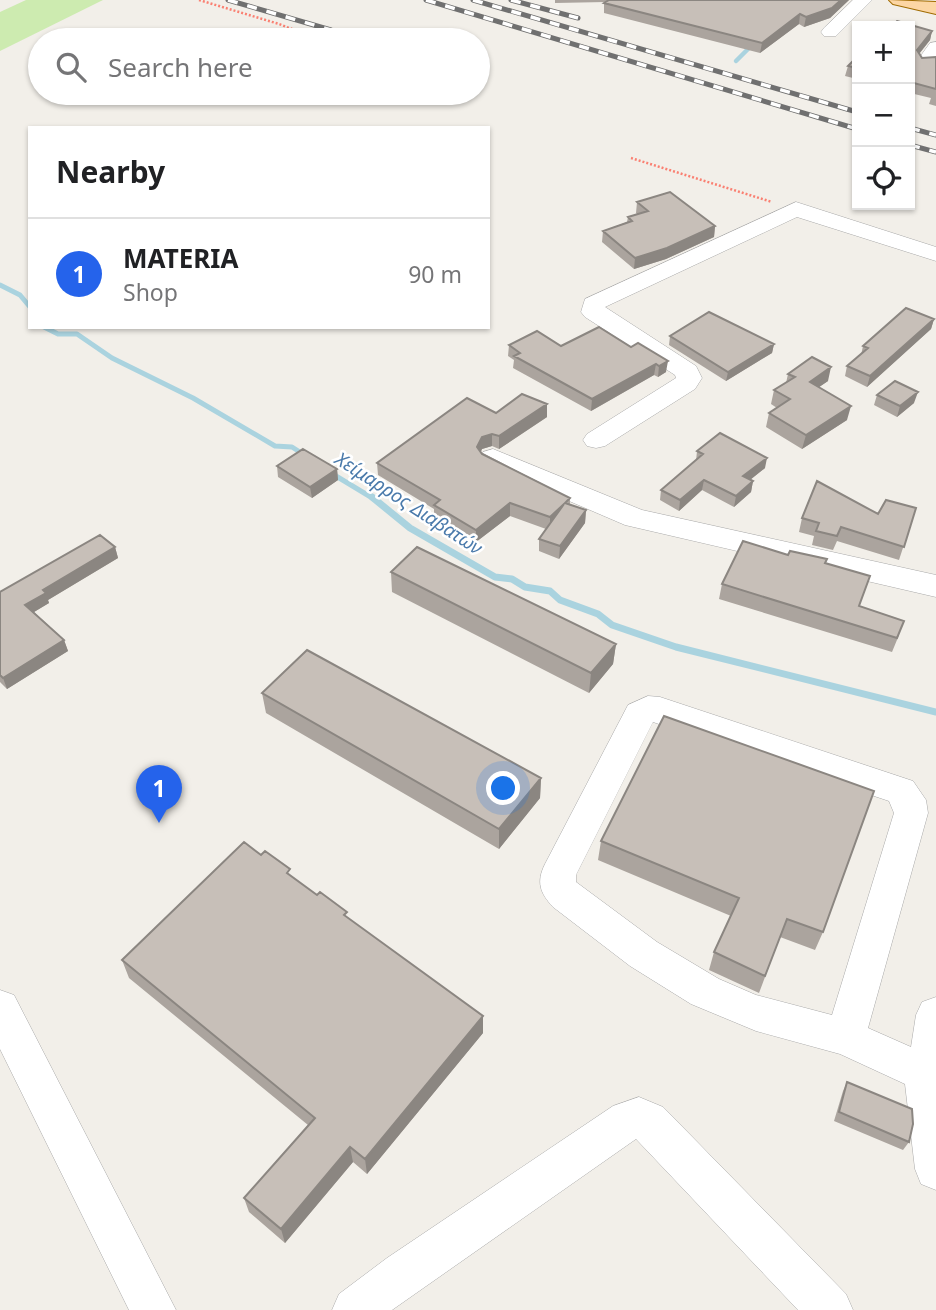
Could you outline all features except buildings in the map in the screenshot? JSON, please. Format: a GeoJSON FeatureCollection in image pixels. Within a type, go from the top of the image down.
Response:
{"type":"FeatureCollection","features":[{"type":"Feature","properties":{"kind":"main road"},"geometry":{"type":"LineString","coordinates":[[900,0],[936,8]]}},
{"type":"Feature","properties":{"kind":"street"},"geometry":{"type":"LineString","coordinates":[[830,32],[863,0]]}},
{"type":"Feature","properties":{"kind":"street"},"geometry":{"type":"LineString","coordinates":[[596,440],[685,384],[689,378],[687,371],[593,312],[593,304],[796,209],[936,254]]}},
{"type":"Feature","properties":{"kind":"street"},"geometry":{"type":"LineString","coordinates":[[493,458],[635,519],[936,586]]}},
{"type":"Feature","properties":{"kind":"street"},"geometry":{"type":"LineString","coordinates":[[845,1037],[911,813],[909,800],[901,791],[660,710],[648,709],[640,714],[558,875],[558,887],[644,956],[681,979],[751,1012],[845,1037],[928,1074]]}},
{"type":"Feature","properties":{"kind":"street"},"geometry":{"type":"LineString","coordinates":[[0,1008],[11,1063],[80,1162],[153,1310]]}},
{"type":"Feature","properties":{"kind":"street"},"geometry":{"type":"LineString","coordinates":[[936,1015],[925,1088],[936,1168]]}},
{"type":"Feature","properties":{"kind":"street"},"geometry":{"type":"LineString","coordinates":[[355,1310],[403,1274],[628,1120],[639,1117],[648,1121],[830,1310]]}},
{"type":"Feature","properties":{"kind":"path"},"geometry":{"type":"LineString","coordinates":[[199,0],[288,28]]}},
{"type":"Feature","properties":{"kind":"path"},"geometry":{"type":"LineString","coordinates":[[631,158],[796,209]]}},
{"type":"Feature","properties":{"kind":"green space"},"geometry":{"type":"Polygon","coordinates":[[[26,0],[103,0],[46,28],[28,28],[28,37],[0,51],[0,12],[26,0]]]}},
{"type":"Feature","properties":{"kind":"waterway"},"geometry":{"type":"LineString","coordinates":[[736,61],[754,43]]}},
{"type":"Feature","properties":{"kind":"waterway","name":"Χείμαρρος Διαβατών"},"geometry":{"type":"LineString","coordinates":[[0,285],[20,295],[28,305]]}},
{"type":"Feature","properties":{"kind":"waterway","name":"Χείμαρρος Διαβατών"},"geometry":{"type":"LineString","coordinates":[[48,329],[58,334],[77,334],[112,358],[193,398],[275,446],[292,447],[306,456]]}},
{"type":"Feature","properties":{"kind":"waterway","name":"Χείμαρρος Διαβατών"},"geometry":{"type":"LineString","coordinates":[[331,473],[374,499]]}},
{"type":"Feature","properties":{"kind":"waterway","name":"Χείμαρρος Διαβατών"},"geometry":{"type":"LineString","coordinates":[[372,497],[410,528],[495,577],[512,579],[525,587],[550,591],[560,600],[598,614],[612,625],[676,647],[936,712]]}},
{"type":"Feature","properties":{"kind":"railway"},"geometry":{"type":"LineString","coordinates":[[228,0],[324,28]]}},
{"type":"Feature","properties":{"kind":"railway"},"geometry":{"type":"LineString","coordinates":[[426,0],[852,128]]}},
{"type":"Feature","properties":{"kind":"railway"},"geometry":{"type":"LineString","coordinates":[[473,0],[852,111]]}},
{"type":"Feature","properties":{"kind":"railway"},"geometry":{"type":"LineString","coordinates":[[511,0],[578,18]]}},
{"type":"Feature","properties":{"kind":"railway"},"geometry":{"type":"LineString","coordinates":[[915,129],[936,135]]}},
{"type":"Feature","properties":{"kind":"railway"},"geometry":{"type":"LineString","coordinates":[[915,146],[936,152]]}},
{"type":"Feature","properties":{"kind":"place","name":"MATERIA"},"geometry":{"type":"Point","coordinates":[159,823]}}]}
